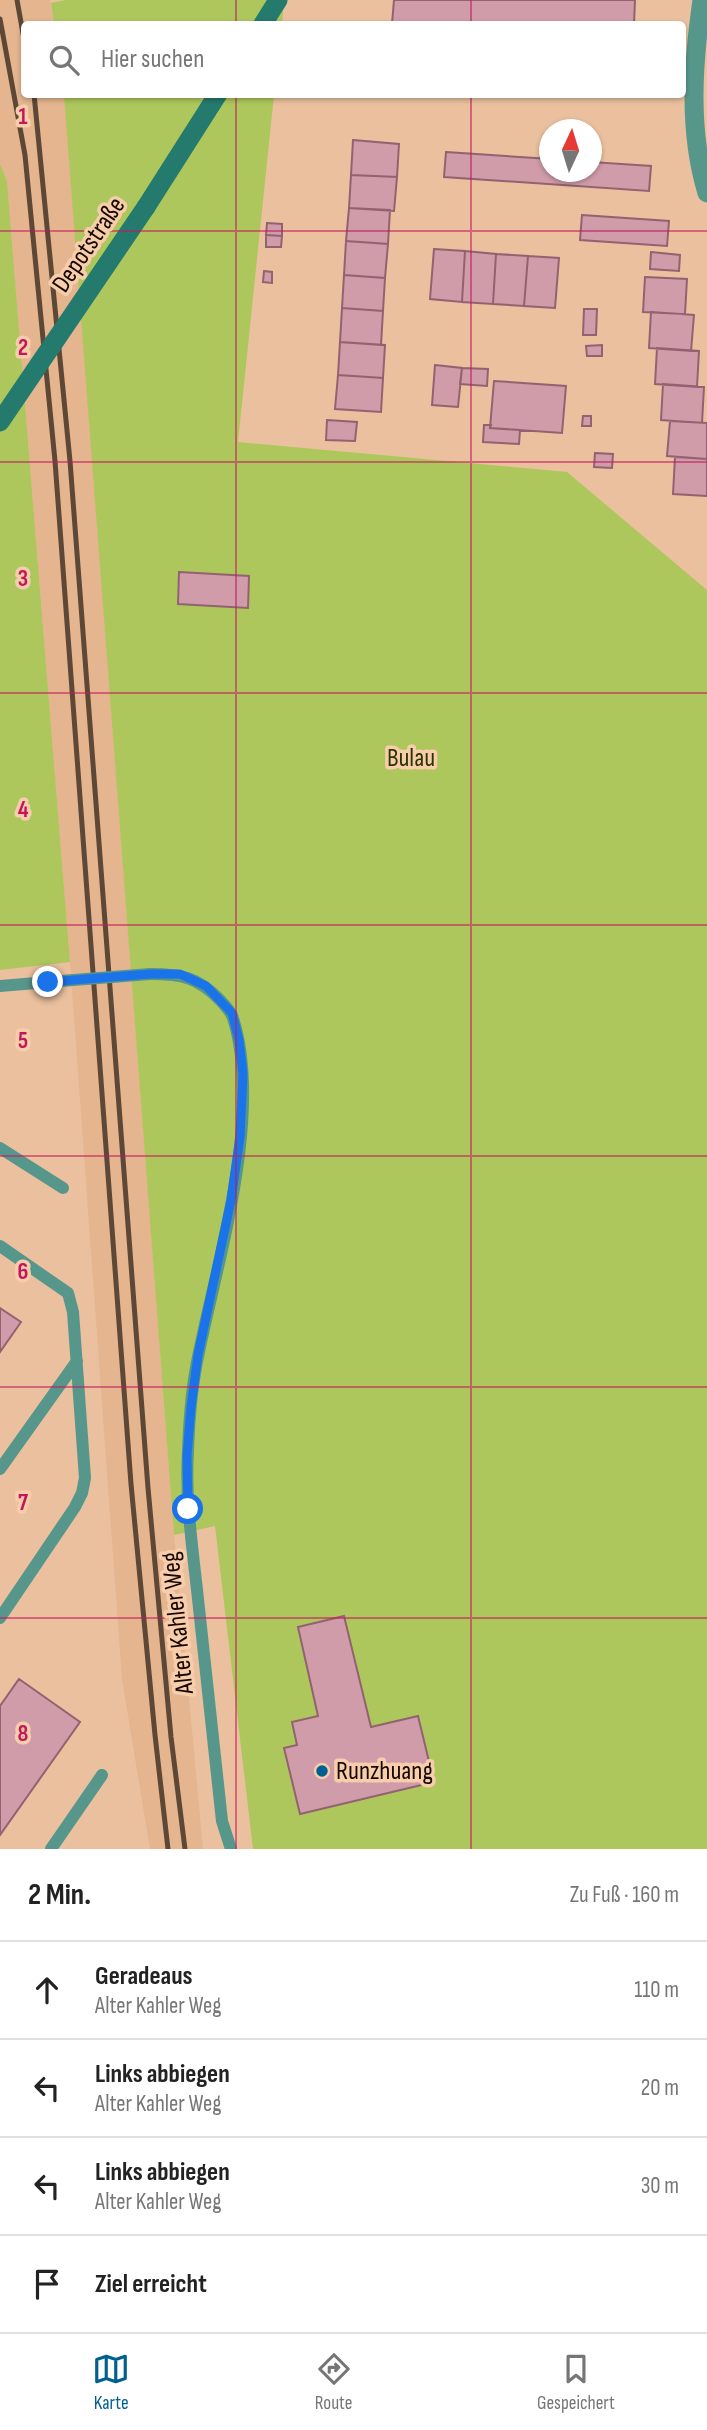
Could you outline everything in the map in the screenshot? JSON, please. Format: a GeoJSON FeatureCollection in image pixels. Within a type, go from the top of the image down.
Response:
{"type":"FeatureCollection","features":[{"type":"Feature","properties":{"kind":"main road"},"geometry":{"type":"LineString","coordinates":[[265,21],[278,0]]}},
{"type":"Feature","properties":{"kind":"main road","name":"Depotstraße"},"geometry":{"type":"LineString","coordinates":[[0,422],[146,207],[215,98]]}},
{"type":"Feature","properties":{"kind":"street"},"geometry":{"type":"LineString","coordinates":[[702,0],[696,40],[694,113],[707,193]]}},
{"type":"Feature","properties":{"kind":"lane","name":"Alter Kahler Weg"},"geometry":{"type":"LineString","coordinates":[[0,986],[180,974],[206,986],[232,1013],[243,1074],[240,1137],[231,1200],[198,1355],[187,1456],[188,1509],[222,1821],[231,1849]]}},
{"type":"Feature","properties":{"kind":"lane"},"geometry":{"type":"LineString","coordinates":[[0,1148],[63,1188]]}},
{"type":"Feature","properties":{"kind":"lane"},"geometry":{"type":"LineString","coordinates":[[0,1246],[68,1293],[73,1312],[85,1478],[75,1507],[0,1618]]}},
{"type":"Feature","properties":{"kind":"lane"},"geometry":{"type":"LineString","coordinates":[[0,1469],[77,1361]]}},
{"type":"Feature","properties":{"kind":"lane"},"geometry":{"type":"LineString","coordinates":[[51,1849],[102,1775]]}},
{"type":"Feature","properties":{"kind":"shaded area"},"geometry":{"type":"Polygon","coordinates":[[[0,0],[50,0],[54,21],[21,21],[21,98],[65,99],[174,1535],[203,1849],[150,1849],[122,1679],[70,962],[7,181],[0,164],[0,0]]]}},
{"type":"Feature","properties":{"kind":"green space"},"geometry":{"type":"Polygon","coordinates":[[[66,0],[284,0],[282,21],[54,21],[51,3],[66,0]]]}},
{"type":"Feature","properties":{"kind":"green space","name":"Bulau"},"geometry":{"type":"Polygon","coordinates":[[[64,98],[274,98],[238,442],[567,472],[707,590],[707,1849],[253,1849],[215,1526],[174,1535],[64,98]]]}},
{"type":"Feature","properties":{"kind":"green space"},"geometry":{"type":"Polygon","coordinates":[[[0,164],[7,181],[70,962],[0,970],[0,164]]]}},
{"type":"Feature","properties":{"kind":"building"},"geometry":{"type":"Polygon","coordinates":[[[394,0],[635,0],[634,21],[392,21],[394,0]]]}},
{"type":"Feature","properties":{"kind":"building"},"geometry":{"type":"Polygon","coordinates":[[[353,140],[399,144],[397,177],[351,175],[353,140]]]}},
{"type":"Feature","properties":{"kind":"building"},"geometry":{"type":"Polygon","coordinates":[[[446,152],[539,158],[539,182],[602,182],[602,163],[651,166],[649,191],[444,177],[446,152]]]}},
{"type":"Feature","properties":{"kind":"building"},"geometry":{"type":"Polygon","coordinates":[[[351,175],[397,177],[394,211],[349,208],[351,175]]]}},
{"type":"Feature","properties":{"kind":"building"},"geometry":{"type":"Polygon","coordinates":[[[349,208],[390,210],[388,244],[346,241],[349,208]]]}},
{"type":"Feature","properties":{"kind":"building"},"geometry":{"type":"Polygon","coordinates":[[[582,215],[669,221],[667,246],[580,240],[582,215]]]}},
{"type":"Feature","properties":{"kind":"building"},"geometry":{"type":"Polygon","coordinates":[[[267,223],[282,224],[282,236],[266,235],[267,223]]]}},
{"type":"Feature","properties":{"kind":"building"},"geometry":{"type":"Polygon","coordinates":[[[266,235],[282,236],[281,247],[266,247],[266,235]]]}},
{"type":"Feature","properties":{"kind":"building"},"geometry":{"type":"Polygon","coordinates":[[[346,241],[388,244],[385,278],[344,275],[346,241]]]}},
{"type":"Feature","properties":{"kind":"building"},"geometry":{"type":"Polygon","coordinates":[[[434,249],[465,251],[462,302],[430,299],[434,249]]]}},
{"type":"Feature","properties":{"kind":"building"},"geometry":{"type":"Polygon","coordinates":[[[465,251],[496,254],[493,304],[462,302],[465,251]]]}},
{"type":"Feature","properties":{"kind":"building"},"geometry":{"type":"Polygon","coordinates":[[[651,252],[680,255],[679,271],[650,269],[651,252]]]}},
{"type":"Feature","properties":{"kind":"building"},"geometry":{"type":"Polygon","coordinates":[[[496,254],[528,256],[524,306],[493,304],[496,254]]]}},
{"type":"Feature","properties":{"kind":"building"},"geometry":{"type":"Polygon","coordinates":[[[528,256],[559,258],[555,308],[524,306],[528,256]]]}},
{"type":"Feature","properties":{"kind":"building"},"geometry":{"type":"Polygon","coordinates":[[[264,271],[272,272],[272,283],[263,282],[264,271]]]}},
{"type":"Feature","properties":{"kind":"building"},"geometry":{"type":"Polygon","coordinates":[[[344,275],[385,278],[383,311],[342,308],[344,275]]]}},
{"type":"Feature","properties":{"kind":"building"},"geometry":{"type":"Polygon","coordinates":[[[645,277],[687,279],[685,314],[643,312],[645,277]]]}},
{"type":"Feature","properties":{"kind":"building"},"geometry":{"type":"Polygon","coordinates":[[[342,308],[383,311],[381,345],[340,342],[342,308]]]}},
{"type":"Feature","properties":{"kind":"building"},"geometry":{"type":"Polygon","coordinates":[[[584,309],[597,309],[596,335],[583,335],[584,309]]]}},
{"type":"Feature","properties":{"kind":"building"},"geometry":{"type":"Polygon","coordinates":[[[651,312],[694,315],[691,351],[649,348],[651,312]]]}},
{"type":"Feature","properties":{"kind":"building"},"geometry":{"type":"Polygon","coordinates":[[[340,342],[385,345],[383,378],[338,375],[340,342]]]}},
{"type":"Feature","properties":{"kind":"building"},"geometry":{"type":"Polygon","coordinates":[[[602,345],[602,356],[587,356],[586,346],[602,345]]]}},
{"type":"Feature","properties":{"kind":"building"},"geometry":{"type":"Polygon","coordinates":[[[657,348],[699,351],[697,387],[655,384],[657,348]]]}},
{"type":"Feature","properties":{"kind":"building"},"geometry":{"type":"Polygon","coordinates":[[[435,365],[462,368],[458,407],[432,405],[435,365]]]}},
{"type":"Feature","properties":{"kind":"building"},"geometry":{"type":"Polygon","coordinates":[[[462,368],[488,369],[487,386],[460,384],[462,368]]]}},
{"type":"Feature","properties":{"kind":"building"},"geometry":{"type":"Polygon","coordinates":[[[338,375],[383,378],[381,412],[335,409],[338,375]]]}},
{"type":"Feature","properties":{"kind":"building"},"geometry":{"type":"Polygon","coordinates":[[[494,381],[566,386],[562,433],[490,428],[494,381]]]}},
{"type":"Feature","properties":{"kind":"building"},"geometry":{"type":"Polygon","coordinates":[[[663,384],[704,387],[702,423],[661,420],[663,384]]]}},
{"type":"Feature","properties":{"kind":"building"},"geometry":{"type":"Polygon","coordinates":[[[583,416],[591,416],[591,426],[582,426],[583,416]]]}},
{"type":"Feature","properties":{"kind":"building"},"geometry":{"type":"Polygon","coordinates":[[[327,420],[357,422],[355,441],[326,440],[327,420]]]}},
{"type":"Feature","properties":{"kind":"building"},"geometry":{"type":"Polygon","coordinates":[[[670,421],[707,423],[707,459],[667,456],[670,421]]]}},
{"type":"Feature","properties":{"kind":"building"},"geometry":{"type":"Polygon","coordinates":[[[484,425],[491,425],[490,428],[520,430],[519,444],[483,442],[484,425]]]}},
{"type":"Feature","properties":{"kind":"building"},"geometry":{"type":"Polygon","coordinates":[[[595,453],[613,454],[612,468],[594,467],[595,453]]]}},
{"type":"Feature","properties":{"kind":"building"},"geometry":{"type":"Polygon","coordinates":[[[675,457],[707,459],[707,496],[673,494],[675,457]]]}},
{"type":"Feature","properties":{"kind":"building"},"geometry":{"type":"Polygon","coordinates":[[[179,572],[249,576],[248,608],[178,604],[179,572]]]}},
{"type":"Feature","properties":{"kind":"building"},"geometry":{"type":"Polygon","coordinates":[[[0,1308],[21,1322],[0,1352],[0,1308]]]}},
{"type":"Feature","properties":{"kind":"building"},"geometry":{"type":"Polygon","coordinates":[[[344,1616],[371,1727],[418,1716],[434,1782],[300,1814],[284,1748],[297,1745],[292,1722],[318,1716],[298,1627],[344,1616]]]}},
{"type":"Feature","properties":{"kind":"building"},"geometry":{"type":"Polygon","coordinates":[[[19,1679],[80,1722],[0,1835],[0,1706],[19,1679]]]}},
{"type":"Feature","properties":{"kind":"railway"},"geometry":{"type":"LineString","coordinates":[[17,0],[21,22]]}},
{"type":"Feature","properties":{"kind":"railway"},"geometry":{"type":"LineString","coordinates":[[0,19],[25,155],[55,461],[131,1484],[168,1849]]}},
{"type":"Feature","properties":{"kind":"railway"},"geometry":{"type":"LineString","coordinates":[[34,98],[70,461],[148,1488],[171,1737],[185,1849]]}},
{"type":"Feature","properties":{"kind":"place","name":"Runzhuang"},"geometry":{"type":"Point","coordinates":[322,1771]}},
{"type":"Feature","properties":{"kind":"route"},"geometry":{"type":"LineString","coordinates":[[48,982],[180,974],[206,986],[232,1013],[243,1074],[240,1137],[231,1200],[198,1355],[187,1456],[188,1509]]}}]}
